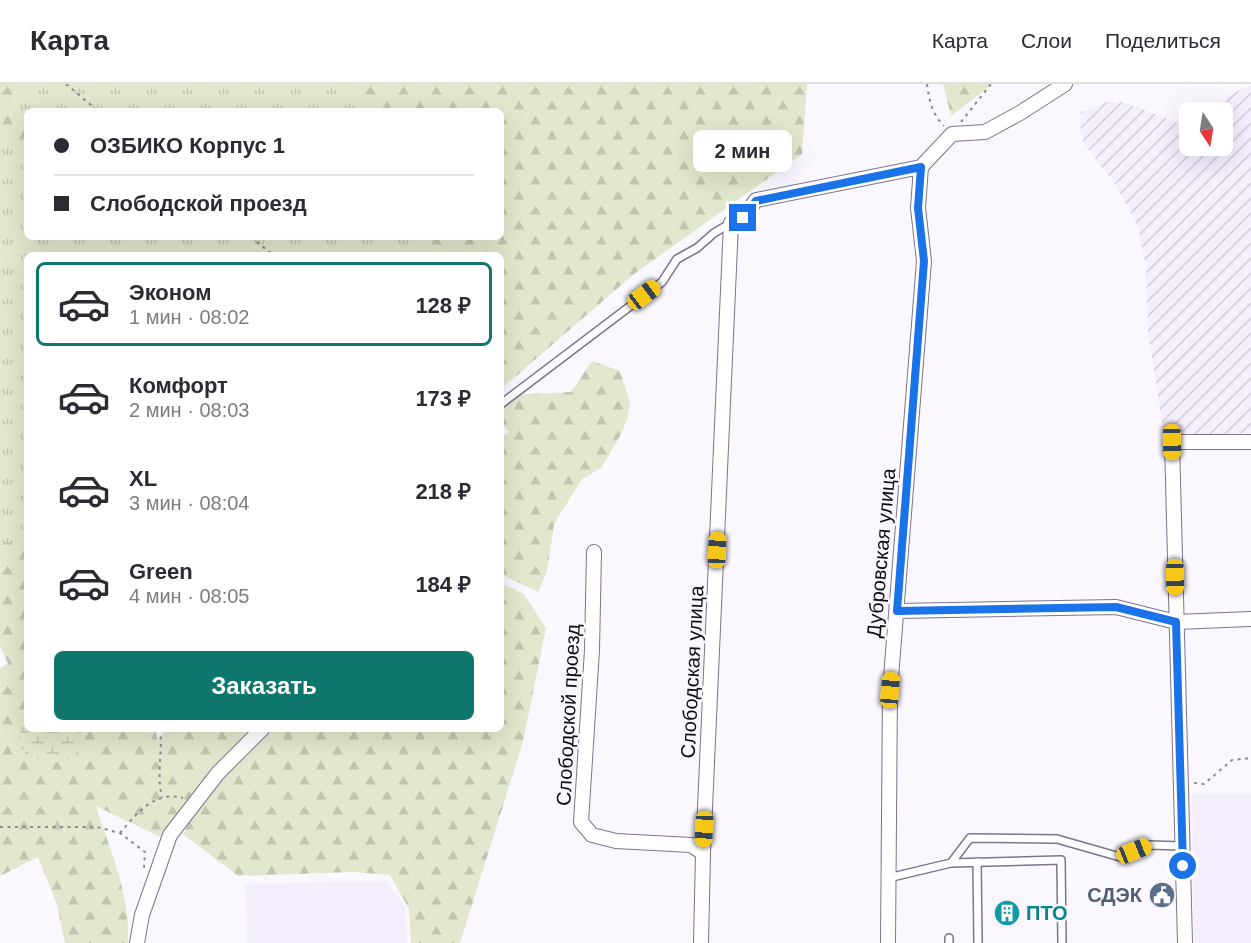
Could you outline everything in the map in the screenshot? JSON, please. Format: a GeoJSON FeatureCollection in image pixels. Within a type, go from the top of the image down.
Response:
{"type":"FeatureCollection","features":[{"type":"Feature","properties":{"kind":"street"},"geometry":{"type":"LineString","coordinates":[[731,223],[743,218],[756,201],[921,167],[952,134],[985,132],[1065,84]]}},
{"type":"Feature","properties":{"kind":"street","name":"Дубровская улица"},"geometry":{"type":"LineString","coordinates":[[888,943],[890,690],[924,261],[918,208],[921,167]]}},
{"type":"Feature","properties":{"kind":"street","name":"Слободская улица"},"geometry":{"type":"LineString","coordinates":[[701,943],[731,223]]}},
{"type":"Feature","properties":{"kind":"street"},"geometry":{"type":"LineString","coordinates":[[1185,943],[1172,442],[1251,442]]}},
{"type":"Feature","properties":{"kind":"street","name":"Слободской проезд"},"geometry":{"type":"LineString","coordinates":[[594,552],[592,650],[581,822],[592,835],[616,841],[691,845],[703,853]]}},
{"type":"Feature","properties":{"kind":"street"},"geometry":{"type":"LineString","coordinates":[[897,611],[1116,607],[1176,622],[1251,620]]}},
{"type":"Feature","properties":{"kind":"street"},"geometry":{"type":"LineString","coordinates":[[137,943],[142,915],[170,835],[218,773],[259,732]]}},
{"type":"Feature","properties":{"kind":"lane"},"geometry":{"type":"LineString","coordinates":[[504,402],[662,282],[678,259],[731,223]]}},
{"type":"Feature","properties":{"kind":"lane"},"geometry":{"type":"LineString","coordinates":[[951,863],[970,838],[1057,839],[1120,857],[1149,845],[1183,846]]}},
{"type":"Feature","properties":{"kind":"lane"},"geometry":{"type":"LineString","coordinates":[[888,878],[951,863],[1061,860],[1062,943]]}},
{"type":"Feature","properties":{"kind":"lane"},"geometry":{"type":"LineString","coordinates":[[977,862],[978,943]]}},
{"type":"Feature","properties":{"kind":"path"},"geometry":{"type":"LineString","coordinates":[[66,84],[94,108]]}},
{"type":"Feature","properties":{"kind":"path"},"geometry":{"type":"LineString","coordinates":[[927,84],[929,100],[936,118],[952,134],[991,84]]}},
{"type":"Feature","properties":{"kind":"path"},"geometry":{"type":"LineString","coordinates":[[255,240],[269,252]]}},
{"type":"Feature","properties":{"kind":"path"},"geometry":{"type":"LineString","coordinates":[[161,732],[158,782],[162,797]]}},
{"type":"Feature","properties":{"kind":"path"},"geometry":{"type":"LineString","coordinates":[[1181,781],[1204,784],[1232,760],[1251,759]]}},
{"type":"Feature","properties":{"kind":"path"},"geometry":{"type":"LineString","coordinates":[[120,833],[138,811],[162,797],[180,796],[195,802]]}},
{"type":"Feature","properties":{"kind":"path"},"geometry":{"type":"LineString","coordinates":[[0,827],[97,827],[120,833],[145,852],[144,873]]}},
{"type":"Feature","properties":{"kind":"shaded area"},"geometry":{"type":"Polygon","coordinates":[[[1251,85],[1251,433],[1164,436],[1148,331],[1146,267],[1138,227],[1116,185],[1084,144],[1080,125],[1081,112],[1107,102],[1123,102],[1179,123],[1179,156],[1233,156],[1233,102],[1221,102],[1229,95],[1251,85]]]}},
{"type":"Feature","properties":{"kind":"shaded area"},"geometry":{"type":"Polygon","coordinates":[[[1192,794],[1251,794],[1251,943],[1194,943],[1192,794]]]}},
{"type":"Feature","properties":{"kind":"shaded area"},"geometry":{"type":"Polygon","coordinates":[[[386,881],[405,907],[407,943],[247,943],[245,884],[386,881]]]}},
{"type":"Feature","properties":{"kind":"green space"},"geometry":{"type":"Polygon","coordinates":[[[0,84],[9,84],[24,125],[24,155],[0,143],[0,84]]]}},
{"type":"Feature","properties":{"kind":"green space"},"geometry":{"type":"Polygon","coordinates":[[[9,84],[356,84],[352,95],[358,108],[24,108],[24,125],[9,84]]]}},
{"type":"Feature","properties":{"kind":"green space"},"geometry":{"type":"Polygon","coordinates":[[[356,84],[807,84],[802,154],[634,274],[504,386],[504,252],[430,252],[424,240],[504,240],[504,108],[358,108],[352,95],[356,84]]]}},
{"type":"Feature","properties":{"kind":"green space"},"geometry":{"type":"Polygon","coordinates":[[[943,84],[992,84],[951,116],[943,84]]]}},
{"type":"Feature","properties":{"kind":"green space"},"geometry":{"type":"Polygon","coordinates":[[[0,143],[24,155],[24,240],[424,240],[430,252],[24,252],[24,548],[18,544],[0,543],[0,143]]]}},
{"type":"Feature","properties":{"kind":"green space"},"geometry":{"type":"Polygon","coordinates":[[[592,361],[620,371],[630,403],[627,420],[619,438],[601,468],[582,479],[554,524],[547,572],[538,592],[504,575],[504,435],[509,432],[504,426],[504,405],[513,395],[571,392],[592,361]]]}},
{"type":"Feature","properties":{"kind":"green space"},"geometry":{"type":"Polygon","coordinates":[[[0,543],[19,543],[24,547],[24,721],[20,733],[84,735],[84,732],[156,732],[158,741],[163,732],[250,732],[213,770],[160,837],[96,806],[123,891],[128,943],[65,943],[57,905],[38,857],[0,876],[0,668],[8,664],[0,646],[0,543]]]}},
{"type":"Feature","properties":{"kind":"green space"},"geometry":{"type":"Polygon","coordinates":[[[504,584],[524,594],[546,628],[523,742],[460,943],[411,943],[409,909],[390,875],[354,872],[238,876],[183,834],[201,804],[235,765],[269,732],[504,732],[504,584]]]}},
{"type":"Feature","properties":{"kind":"green space"},"geometry":{"type":"Polygon","coordinates":[[[24,721],[24,732],[83,732],[76,757],[52,763],[29,757],[21,748],[20,733],[24,721]]]}},
{"type":"Feature","properties":{"kind":"place","name":"СДЭК"},"geometry":{"type":"Point","coordinates":[1162,895]}},
{"type":"Feature","properties":{"kind":"place","name":"ПТО"},"geometry":{"type":"Point","coordinates":[1007,913]}},
{"type":"Feature","properties":{"kind":"route"},"geometry":{"type":"LineString","coordinates":[[743,218],[756,201],[921,167],[918,208],[924,261],[897,611],[1116,607],[1176,622],[1183,866]]}}]}
